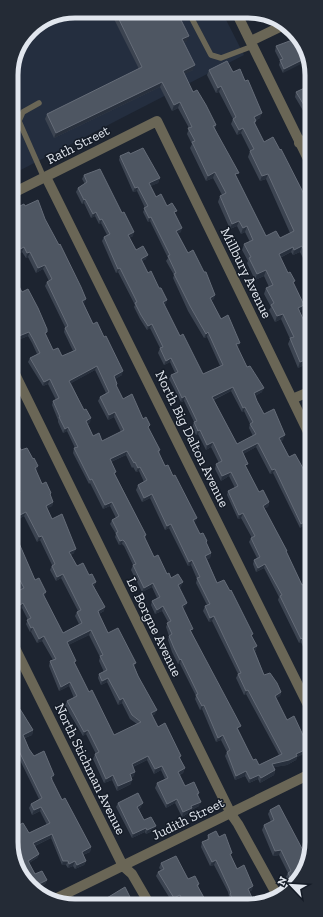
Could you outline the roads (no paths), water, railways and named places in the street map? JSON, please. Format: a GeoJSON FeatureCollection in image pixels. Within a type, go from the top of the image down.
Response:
{"type":"FeatureCollection","features":[{"type":"Feature","properties":{"kind":"street"},"geometry":{"type":"LineString","coordinates":[[239,18],[305,153]]}},
{"type":"Feature","properties":{"kind":"street"},"geometry":{"type":"LineString","coordinates":[[252,44],[279,28]]}},
{"type":"Feature","properties":{"kind":"street","name":"Rath Street"},"geometry":{"type":"LineString","coordinates":[[18,191],[157,120]]}},
{"type":"Feature","properties":{"kind":"street","name":"Millbury Avenue"},"geometry":{"type":"LineString","coordinates":[[157,120],[305,426]]}},
{"type":"Feature","properties":{"kind":"street"},"geometry":{"type":"LineString","coordinates":[[300,143],[305,140]]}},
{"type":"Feature","properties":{"kind":"street","name":"North Big Dalton Avenue"},"geometry":{"type":"LineString","coordinates":[[45,178],[305,699]]}},
{"type":"Feature","properties":{"kind":"street","name":"Le Borgne Avenue"},"geometry":{"type":"LineString","coordinates":[[18,380],[231,814],[275,892]]}},
{"type":"Feature","properties":{"kind":"street"},"geometry":{"type":"LineString","coordinates":[[292,400],[305,393]]}},
{"type":"Feature","properties":{"kind":"street","name":"North Stichman Avenue"},"geometry":{"type":"LineString","coordinates":[[18,654],[123,866],[132,874],[147,899]]}},
{"type":"Feature","properties":{"kind":"street","name":"Judith Street"},"geometry":{"type":"LineString","coordinates":[[60,897],[305,777]]}},
{"type":"Feature","properties":{"kind":"lane"},"geometry":{"type":"LineString","coordinates":[[192,18],[210,55],[221,58],[252,44]]}},
{"type":"Feature","properties":{"kind":"lane"},"geometry":{"type":"LineString","coordinates":[[38,103],[23,112],[19,121],[45,178]]}}]}
